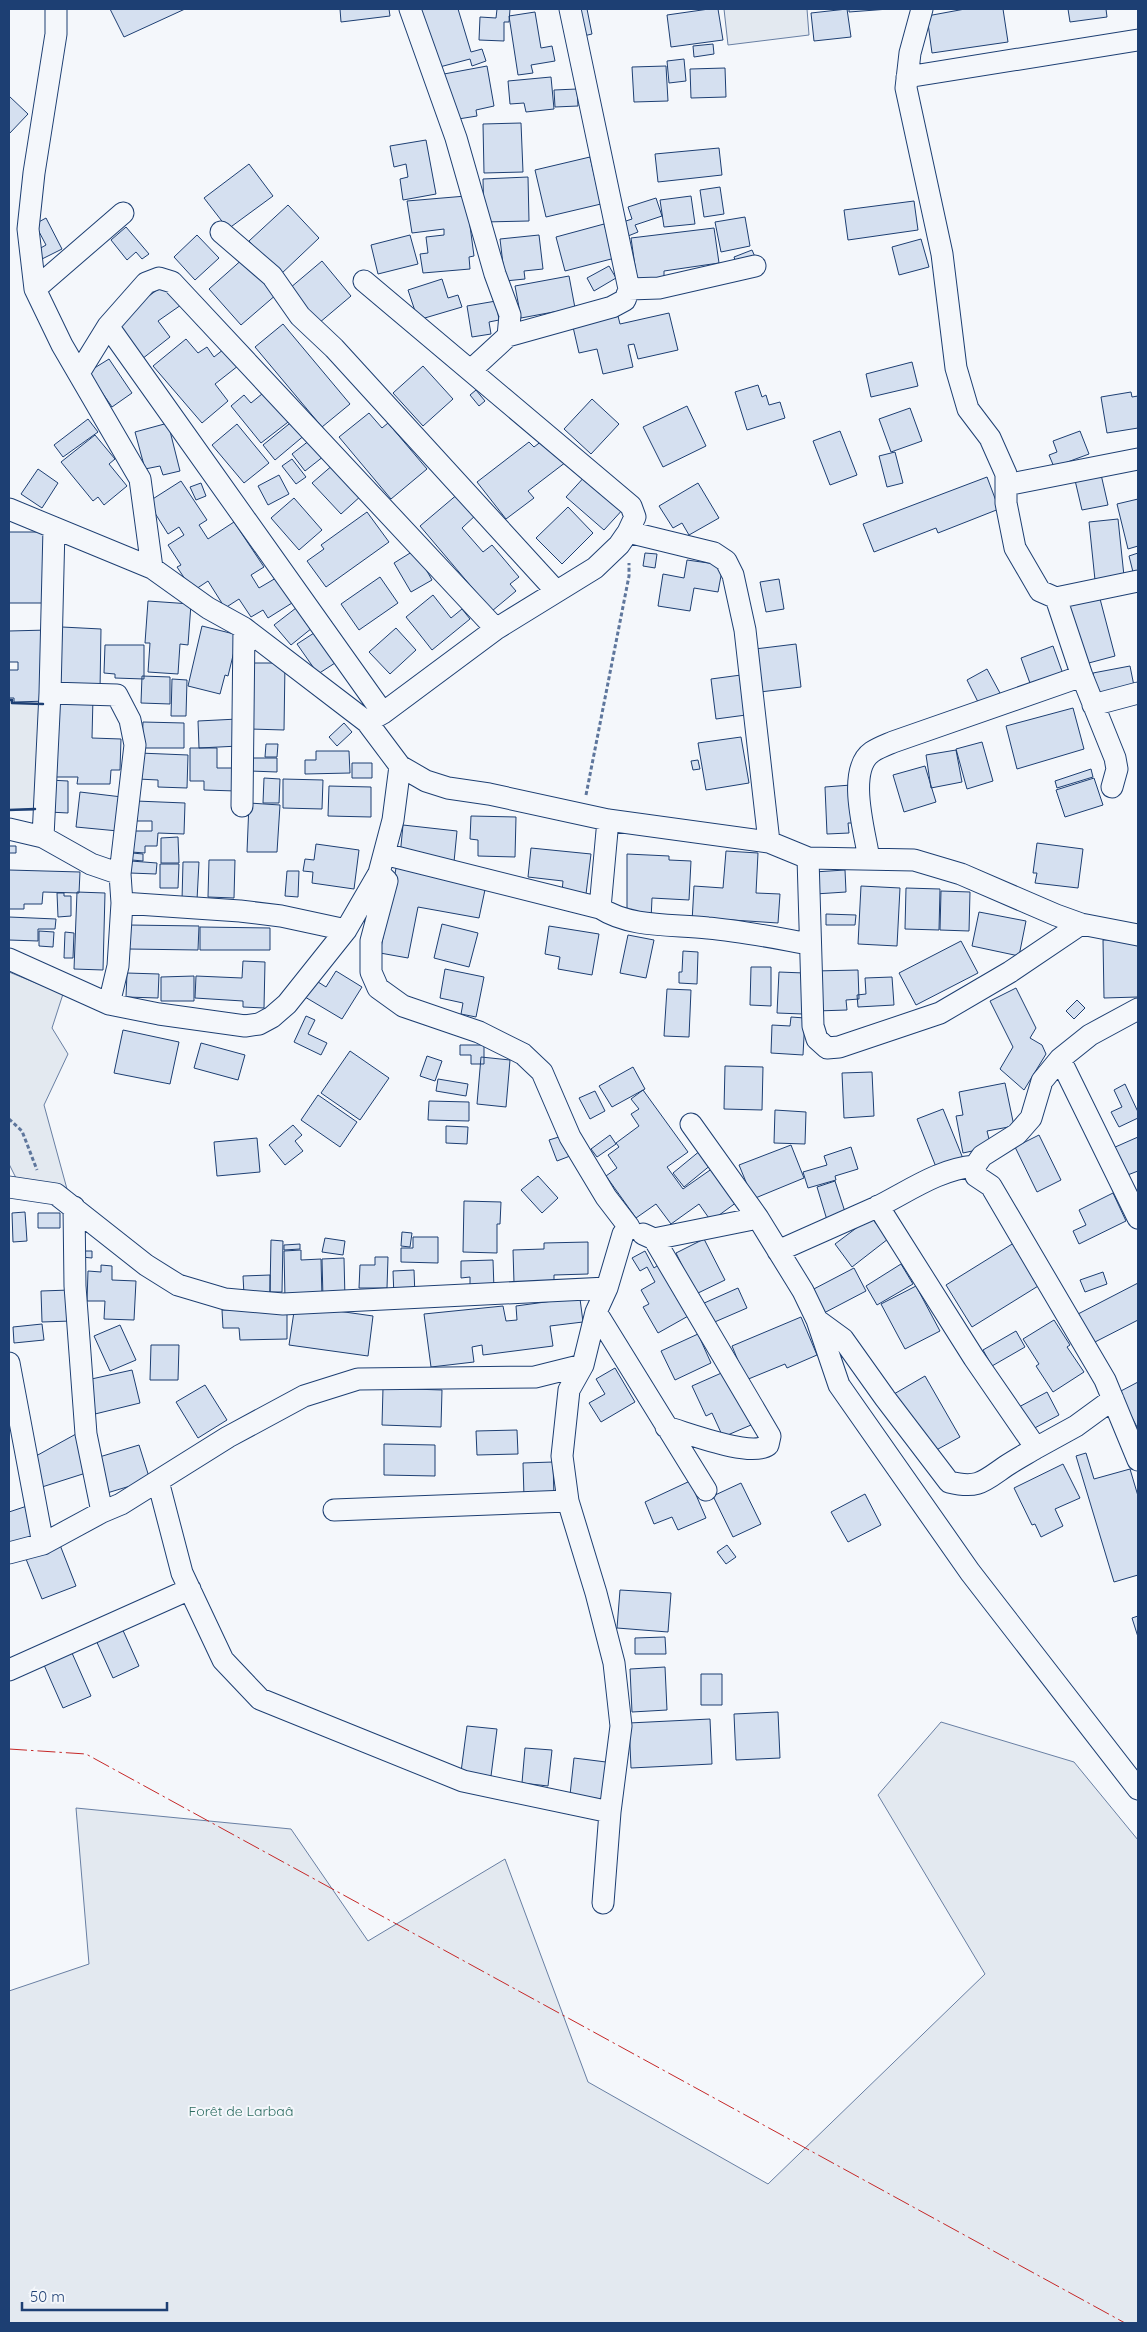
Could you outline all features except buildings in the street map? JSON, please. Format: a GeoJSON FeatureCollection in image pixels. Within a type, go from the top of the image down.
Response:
{"type":"FeatureCollection","features":[{"type":"Feature","properties":{"kind":"street"},"geometry":{"type":"LineString","coordinates":[[56,9],[56,34],[34,173],[28,229],[35,289],[62,345],[140,479],[152,568]]}},
{"type":"Feature","properties":{"kind":"street"},"geometry":{"type":"LineString","coordinates":[[410,9],[456,138],[495,274],[510,315],[508,336]]}},
{"type":"Feature","properties":{"kind":"street"},"geometry":{"type":"LineString","coordinates":[[471,370],[508,336],[612,307],[625,300],[629,289],[570,9]]}},
{"type":"Feature","properties":{"kind":"street"},"geometry":{"type":"LineString","coordinates":[[922,9],[910,53],[906,88],[942,254],[956,368],[968,409],[990,438],[1006,474],[1006,503],[1014,548],[1040,591],[1056,598],[1138,581]]}},
{"type":"Feature","properties":{"kind":"street"},"geometry":{"type":"LineString","coordinates":[[907,77],[1138,40]]}},
{"type":"Feature","properties":{"kind":"street"},"geometry":{"type":"LineString","coordinates":[[35,289],[123,213]]}},
{"type":"Feature","properties":{"kind":"street"},"geometry":{"type":"LineString","coordinates":[[221,232],[272,276],[300,316],[334,348],[556,592]]}},
{"type":"Feature","properties":{"kind":"street"},"geometry":{"type":"LineString","coordinates":[[629,289],[659,288],[755,266]]}},
{"type":"Feature","properties":{"kind":"street"},"geometry":{"type":"LineString","coordinates":[[78,373],[108,326],[146,283],[159,278],[172,282],[496,629]]}},
{"type":"Feature","properties":{"kind":"street"},"geometry":{"type":"LineString","coordinates":[[364,281],[631,506],[635,517],[619,545],[595,568],[496,629],[375,718]]}},
{"type":"Feature","properties":{"kind":"street"},"geometry":{"type":"LineString","coordinates":[[108,326],[375,718],[400,766],[426,781],[448,788],[489,794],[608,820],[769,842],[808,858],[914,860],[961,874],[1081,924],[1138,935]]}},
{"type":"Feature","properties":{"kind":"street"},"geometry":{"type":"LineString","coordinates":[[1006,485],[1138,458]]}},
{"type":"Feature","properties":{"kind":"street"},"geometry":{"type":"LineString","coordinates":[[9,509],[152,568],[208,608],[244,628],[375,718]]}},
{"type":"Feature","properties":{"kind":"street"},"geometry":{"type":"LineString","coordinates":[[43,837],[50,693],[54,528]]}},
{"type":"Feature","properties":{"kind":"street"},"geometry":{"type":"LineString","coordinates":[[628,532],[714,553],[726,562],[733,575],[745,630],[769,842]]}},
{"type":"Feature","properties":{"kind":"street"},"geometry":{"type":"LineString","coordinates":[[1056,598],[1082,676],[1115,758],[1117,769],[1112,787]]}},
{"type":"Feature","properties":{"kind":"street"},"geometry":{"type":"LineString","coordinates":[[242,806],[244,628]]}},
{"type":"Feature","properties":{"kind":"street"},"geometry":{"type":"LineString","coordinates":[[869,859],[858,790],[860,769],[871,753],[893,742],[1082,676]]}},
{"type":"Feature","properties":{"kind":"street"},"geometry":{"type":"LineString","coordinates":[[50,693],[117,694],[130,720],[135,745],[120,874],[122,903],[118,966],[109,1004]]}},
{"type":"Feature","properties":{"kind":"street"},"geometry":{"type":"LineString","coordinates":[[1093,705],[1138,693]]}},
{"type":"Feature","properties":{"kind":"street"},"geometry":{"type":"LineString","coordinates":[[9,959],[109,1004],[245,1026],[259,1024],[272,1017],[287,1004],[346,930],[382,864],[392,820],[400,766]]}},
{"type":"Feature","properties":{"kind":"street"},"geometry":{"type":"LineString","coordinates":[[600,908],[608,820]]}},
{"type":"Feature","properties":{"kind":"street"},"geometry":{"type":"LineString","coordinates":[[9,829],[43,837],[91,864],[120,874]]}},
{"type":"Feature","properties":{"kind":"street"},"geometry":{"type":"LineString","coordinates":[[808,858],[813,1026],[817,1039],[827,1048],[839,1047],[940,1013],[1010,972],[1081,924]]}},
{"type":"Feature","properties":{"kind":"street"},"geometry":{"type":"LineString","coordinates":[[382,864],[600,908],[613,916],[635,922],[710,928],[810,944]]}},
{"type":"Feature","properties":{"kind":"street"},"geometry":{"type":"LineString","coordinates":[[382,864],[387,881],[371,941],[371,972],[378,988],[403,1006],[479,1032],[523,1054],[542,1072],[570,1137],[606,1197],[629,1226],[654,1240],[770,1436],[768,1445],[763,1450],[738,1448],[666,1426]]}},
{"type":"Feature","properties":{"kind":"street"},"geometry":{"type":"LineString","coordinates":[[122,903],[272,915],[346,930]]}},
{"type":"Feature","properties":{"kind":"street"},"geometry":{"type":"LineString","coordinates":[[1138,1009],[1090,1035],[1060,1059],[1042,1081],[1031,1118],[1017,1134],[982,1156],[975,1166],[976,1176],[991,1186],[1105,1380],[1138,1460]]}},
{"type":"Feature","properties":{"kind":"street"},"geometry":{"type":"LineString","coordinates":[[1060,1059],[1138,1218]]}},
{"type":"Feature","properties":{"kind":"street"},"geometry":{"type":"LineString","coordinates":[[691,1124],[758,1218],[803,1291],[817,1320],[838,1385],[970,1572],[1138,1789]]}},
{"type":"Feature","properties":{"kind":"street"},"geometry":{"type":"LineString","coordinates":[[778,1251],[878,1206],[925,1181],[960,1167],[975,1166]]}},
{"type":"Feature","properties":{"kind":"street"},"geometry":{"type":"LineString","coordinates":[[9,1187],[56,1194],[146,1265],[178,1285],[225,1299],[283,1304],[607,1288]]}},
{"type":"Feature","properties":{"kind":"street"},"geometry":{"type":"LineString","coordinates":[[878,1206],[974,1358],[1036,1448]]}},
{"type":"Feature","properties":{"kind":"street"},"geometry":{"type":"LineString","coordinates":[[74,1208],[75,1286],[86,1434],[102,1512]]}},
{"type":"Feature","properties":{"kind":"street"},"geometry":{"type":"LineString","coordinates":[[654,1240],[758,1218]]}},
{"type":"Feature","properties":{"kind":"street"},"geometry":{"type":"LineString","coordinates":[[603,1903],[610,1812],[621,1726],[614,1663],[596,1592],[568,1501],[562,1456],[569,1390],[583,1365],[596,1312],[607,1288],[623,1234],[629,1226]]}},
{"type":"Feature","properties":{"kind":"street"},"geometry":{"type":"LineString","coordinates":[[596,1312],[706,1490]]}},
{"type":"Feature","properties":{"kind":"street"},"geometry":{"type":"LineString","coordinates":[[817,1320],[844,1339],[885,1398],[949,1482],[960,1485],[990,1480],[1004,1468],[1076,1426],[1113,1399]]}},
{"type":"Feature","properties":{"kind":"street"},"geometry":{"type":"LineString","coordinates":[[9,1363],[43,1544]]}},
{"type":"Feature","properties":{"kind":"street"},"geometry":{"type":"LineString","coordinates":[[9,1554],[43,1544],[102,1512],[121,1504],[228,1438],[304,1396],[358,1379],[536,1377],[583,1365]]}},
{"type":"Feature","properties":{"kind":"street"},"geometry":{"type":"LineString","coordinates":[[158,1481],[182,1572],[223,1660],[260,1699],[463,1781],[610,1812]]}},
{"type":"Feature","properties":{"kind":"street"},"geometry":{"type":"LineString","coordinates":[[334,1510],[568,1501]]}},
{"type":"Feature","properties":{"kind":"street"},"geometry":{"type":"LineString","coordinates":[[10,1666],[190,1589]]}},
{"type":"Feature","properties":{"kind":"path"},"geometry":{"type":"LineString","coordinates":[[582,814],[629,576],[628,532]]}},
{"type":"Feature","properties":{"kind":"path"},"geometry":{"type":"LineString","coordinates":[[9,1119],[22,1131],[46,1192]]}},
{"type":"Feature","properties":{"kind":"green space"},"geometry":{"type":"Polygon","coordinates":[[[724,9],[807,9],[809,35],[728,45],[724,9]]]}},
{"type":"Feature","properties":{"kind":"green space"},"geometry":{"type":"Polygon","coordinates":[[[9,700],[12,700],[13,703],[43,704],[35,810],[9,810],[9,700]]]}},
{"type":"Feature","properties":{"kind":"green space"},"geometry":{"type":"Polygon","coordinates":[[[9,972],[63,994],[52,1028],[68,1054],[44,1105],[67,1189],[17,1180],[9,1164],[9,972]]]}},
{"type":"Feature","properties":{"kind":"green space","name":"Forêt de Larbaâ"},"geometry":{"type":"Polygon","coordinates":[[[941,1722],[1074,1762],[1138,1840],[1138,2323],[9,2323],[9,1991],[89,1964],[76,1808],[291,1829],[368,1941],[505,1859],[588,2082],[768,2184],[985,1974],[878,1795],[941,1722]]]}},
{"type":"Feature","properties":{"kind":"wall"},"geometry":{"type":"LineString","coordinates":[[9,700],[12,700],[12,703],[43,704]]}},
{"type":"Feature","properties":{"kind":"wall"},"geometry":{"type":"LineString","coordinates":[[9,810],[35,809]]}},
{"type":"Feature","properties":{"kind":"power"},"geometry":{"type":"LineString","coordinates":[[9,1749],[86,1754],[1125,2323]]}}]}
